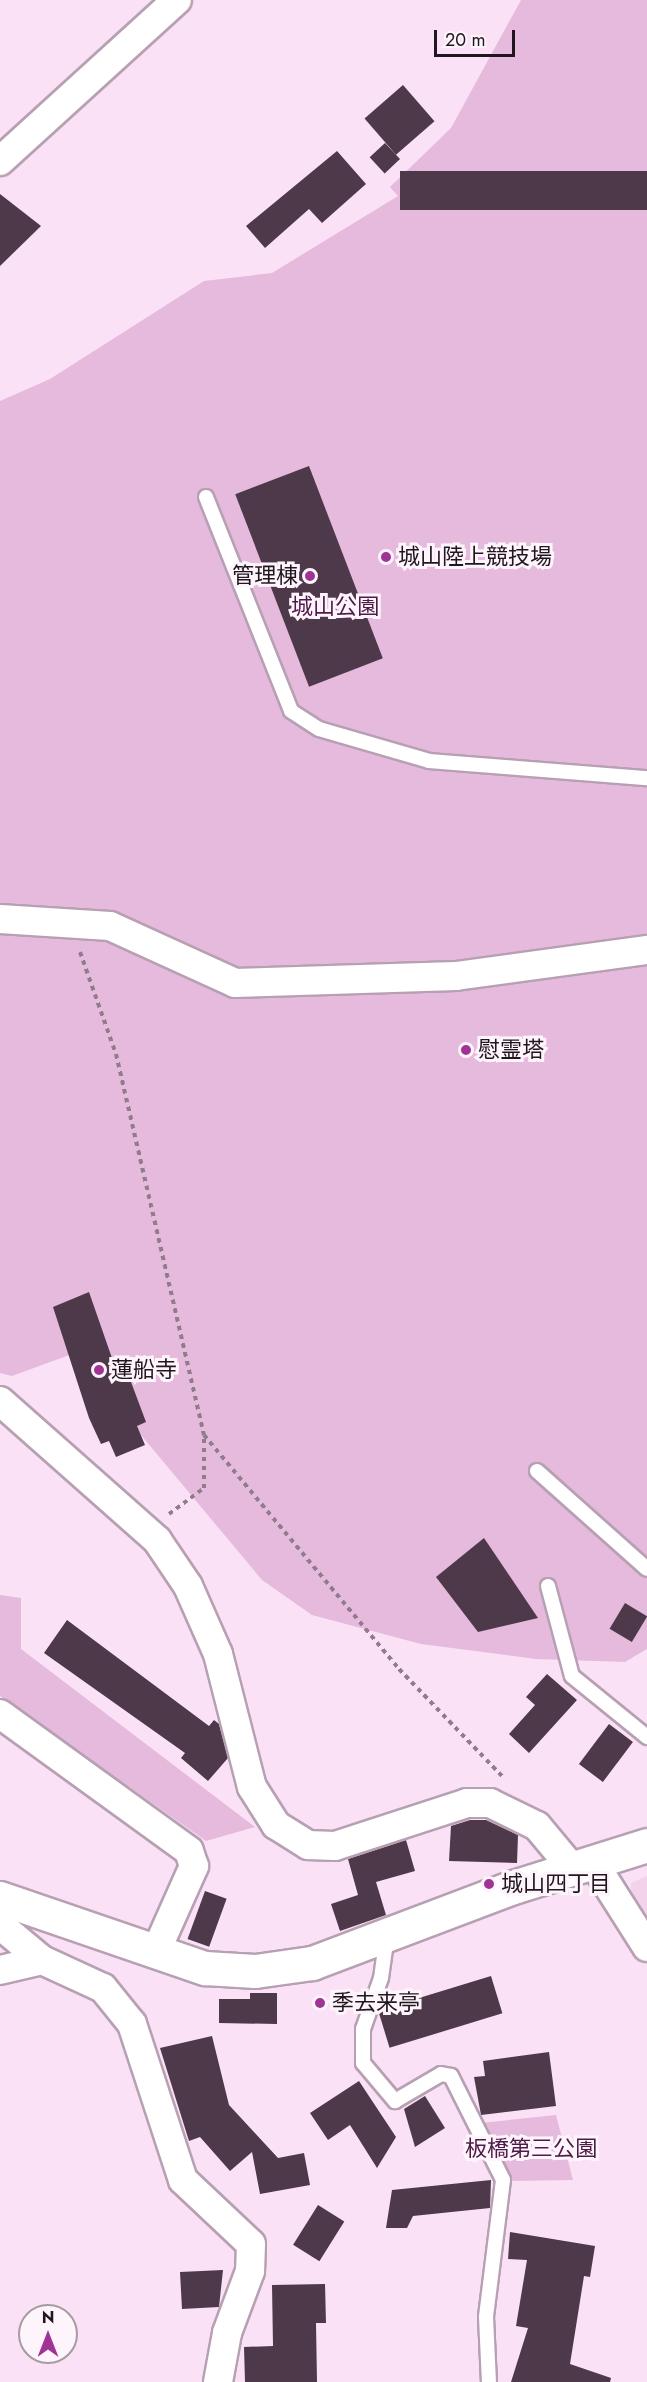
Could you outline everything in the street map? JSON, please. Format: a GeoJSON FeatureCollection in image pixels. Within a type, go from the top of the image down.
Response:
{"type":"FeatureCollection","features":[{"type":"Feature","properties":{"kind":"street"},"geometry":{"type":"LineString","coordinates":[[0,161],[177,0]]}},
{"type":"Feature","properties":{"kind":"street"},"geometry":{"type":"LineString","coordinates":[[0,919],[110,926],[235,983],[456,976],[647,950]]}},
{"type":"Feature","properties":{"kind":"street"},"geometry":{"type":"LineString","coordinates":[[0,1401],[152,1535],[188,1586],[218,1654],[252,1786],[276,1825],[308,1845],[335,1846],[467,1803],[490,1803],[537,1826],[583,1866],[646,1943]]}},
{"type":"Feature","properties":{"kind":"street"},"geometry":{"type":"LineString","coordinates":[[0,1714],[189,1851],[194,1866],[158,1947]]}},
{"type":"Feature","properties":{"kind":"street"},"geometry":{"type":"LineString","coordinates":[[0,1898],[158,1947],[206,1968],[255,1971],[312,1963],[387,1934],[647,1845]]}},
{"type":"Feature","properties":{"kind":"street"},"geometry":{"type":"LineString","coordinates":[[0,1925],[42,1960],[103,1988],[132,2024],[183,2180],[251,2244],[250,2271],[227,2333],[218,2382]]}},
{"type":"Feature","properties":{"kind":"street"},"geometry":{"type":"LineString","coordinates":[[0,1970],[42,1960]]}},
{"type":"Feature","properties":{"kind":"lane"},"geometry":{"type":"LineString","coordinates":[[206,497],[291,711],[319,729],[429,761],[647,778]]}},
{"type":"Feature","properties":{"kind":"lane"},"geometry":{"type":"LineString","coordinates":[[537,1471],[647,1569]]}},
{"type":"Feature","properties":{"kind":"lane"},"geometry":{"type":"LineString","coordinates":[[548,1586],[572,1677],[647,1737]]}},
{"type":"Feature","properties":{"kind":"lane"},"geometry":{"type":"LineString","coordinates":[[387,1934],[381,1978],[363,2029],[363,2063],[395,2101],[441,2074],[451,2076],[503,2180],[486,2317],[489,2382]]}},
{"type":"Feature","properties":{"kind":"path"},"geometry":{"type":"LineString","coordinates":[[69,924],[116,1054],[204,1435],[204,1488],[177,1509]]}},
{"type":"Feature","properties":{"kind":"path"},"geometry":{"type":"LineString","coordinates":[[204,1435],[399,1669],[504,1778]]}},
{"type":"Feature","properties":{"kind":"shaded area"},"geometry":{"type":"Polygon","coordinates":[[[647,1876],[647,1919],[631,1900],[631,1883],[647,1876]]]}},
{"type":"Feature","properties":{"kind":"green space","name":"城山公園"},"geometry":{"type":"Polygon","coordinates":[[[521,0],[647,0],[647,1649],[625,1662],[536,1659],[421,1644],[312,1615],[262,1580],[141,1435],[117,1402],[94,1346],[12,1376],[0,1373],[0,401],[50,379],[204,281],[272,273],[398,196],[390,187],[451,128],[521,0]]]}},
{"type":"Feature","properties":{"kind":"green space"},"geometry":{"type":"Polygon","coordinates":[[[0,1595],[21,1598],[21,1649],[255,1827],[206,1841],[0,1696],[0,1595]]]}},
{"type":"Feature","properties":{"kind":"green space","name":"板橋第三公園"},"geometry":{"type":"Polygon","coordinates":[[[556,2115],[573,2180],[509,2181],[481,2123],[556,2115]]]}},
{"type":"Feature","properties":{"kind":"building"},"geometry":{"type":"Polygon","coordinates":[[[403,85],[434,121],[396,155],[365,118],[403,85]]]}},
{"type":"Feature","properties":{"kind":"building"},"geometry":{"type":"Polygon","coordinates":[[[385,143],[400,159],[385,173],[370,157],[385,143]]]}},
{"type":"Feature","properties":{"kind":"building"},"geometry":{"type":"Polygon","coordinates":[[[337,151],[366,184],[322,223],[309,209],[265,248],[246,226],[337,151]]]}},
{"type":"Feature","properties":{"kind":"building"},"geometry":{"type":"Polygon","coordinates":[[[400,171],[647,171],[647,210],[400,210],[400,171]]]}},
{"type":"Feature","properties":{"kind":"building"},"geometry":{"type":"Polygon","coordinates":[[[0,194],[41,226],[0,266],[0,194]]]}},
{"type":"Feature","properties":{"kind":"building","name":"管理棟"},"geometry":{"type":"Polygon","coordinates":[[[309,466],[383,658],[309,687],[235,494],[309,466]]]}},
{"type":"Feature","properties":{"kind":"building"},"geometry":{"type":"Polygon","coordinates":[[[89,1292],[113,1361],[122,1358],[146,1422],[137,1426],[145,1445],[116,1457],[109,1441],[101,1444],[89,1418],[53,1307],[89,1292]]]}},
{"type":"Feature","properties":{"kind":"building"},"geometry":{"type":"Polygon","coordinates":[[[484,1538],[538,1618],[478,1632],[436,1577],[484,1538]]]}},
{"type":"Feature","properties":{"kind":"building"},"geometry":{"type":"Polygon","coordinates":[[[625,1603],[647,1616],[632,1642],[610,1629],[625,1603]]]}},
{"type":"Feature","properties":{"kind":"building"},"geometry":{"type":"Polygon","coordinates":[[[67,1620],[209,1726],[214,1720],[219,1724],[228,1758],[208,1781],[181,1758],[185,1753],[44,1653],[67,1620]]]}},
{"type":"Feature","properties":{"kind":"building"},"geometry":{"type":"Polygon","coordinates":[[[547,1674],[577,1700],[529,1753],[509,1734],[535,1705],[526,1697],[547,1674]]]}},
{"type":"Feature","properties":{"kind":"building"},"geometry":{"type":"Polygon","coordinates":[[[609,1724],[633,1742],[603,1782],[579,1764],[609,1724]]]}},
{"type":"Feature","properties":{"kind":"building"},"geometry":{"type":"Polygon","coordinates":[[[470,1820],[486,1820],[518,1835],[517,1863],[449,1861],[451,1826],[470,1820]]]}},
{"type":"Feature","properties":{"kind":"building"},"geometry":{"type":"Polygon","coordinates":[[[406,1840],[415,1871],[376,1882],[386,1915],[340,1931],[331,1904],[358,1895],[348,1859],[406,1840]]]}},
{"type":"Feature","properties":{"kind":"building"},"geometry":{"type":"Polygon","coordinates":[[[205,1891],[227,1899],[209,1947],[188,1939],[205,1891]]]}},
{"type":"Feature","properties":{"kind":"building"},"geometry":{"type":"Polygon","coordinates":[[[491,1976],[502,2013],[390,2048],[378,2010],[491,1976]]]}},
{"type":"Feature","properties":{"kind":"building"},"geometry":{"type":"Polygon","coordinates":[[[250,1993],[277,1993],[277,2024],[219,2023],[219,1999],[250,1999],[250,1993]]]}},
{"type":"Feature","properties":{"kind":"building"},"geometry":{"type":"Polygon","coordinates":[[[212,2036],[229,2105],[278,2158],[304,2153],[310,2185],[260,2194],[252,2152],[230,2171],[200,2137],[189,2141],[160,2048],[212,2036]]]}},
{"type":"Feature","properties":{"kind":"building"},"geometry":{"type":"Polygon","coordinates":[[[549,2052],[556,2106],[481,2115],[474,2077],[485,2076],[483,2061],[549,2052]]]}},
{"type":"Feature","properties":{"kind":"building"},"geometry":{"type":"Polygon","coordinates":[[[359,2081],[396,2137],[377,2168],[350,2125],[328,2140],[310,2113],[359,2081]]]}},
{"type":"Feature","properties":{"kind":"building"},"geometry":{"type":"Polygon","coordinates":[[[425,2096],[445,2128],[415,2147],[404,2109],[425,2096]]]}},
{"type":"Feature","properties":{"kind":"building"},"geometry":{"type":"Polygon","coordinates":[[[491,2180],[490,2208],[413,2216],[407,2228],[386,2228],[392,2190],[491,2180]]]}},
{"type":"Feature","properties":{"kind":"building"},"geometry":{"type":"Polygon","coordinates":[[[318,2205],[344,2221],[319,2261],[293,2245],[318,2205]]]}},
{"type":"Feature","properties":{"kind":"building"},"geometry":{"type":"Polygon","coordinates":[[[510,2232],[595,2246],[590,2277],[584,2276],[570,2364],[611,2378],[610,2382],[511,2382],[528,2328],[516,2326],[527,2260],[508,2259],[510,2232]]]}},
{"type":"Feature","properties":{"kind":"building"},"geometry":{"type":"Polygon","coordinates":[[[223,2270],[219,2307],[182,2309],[180,2272],[223,2270]]]}},
{"type":"Feature","properties":{"kind":"building"},"geometry":{"type":"Polygon","coordinates":[[[325,2284],[326,2323],[316,2323],[317,2382],[245,2382],[244,2347],[273,2346],[272,2285],[325,2284]]]}},
{"type":"Feature","properties":{"kind":"place","name":"城山陸上競技場"},"geometry":{"type":"Point","coordinates":[386,557]}},
{"type":"Feature","properties":{"kind":"place","name":"管理棟"},"geometry":{"type":"Point","coordinates":[310,576]}},
{"type":"Feature","properties":{"kind":"place","name":"慰霊塔"},"geometry":{"type":"Point","coordinates":[466,1050]}},
{"type":"Feature","properties":{"kind":"place","name":"蓮船寺"},"geometry":{"type":"Point","coordinates":[99,1370]}},
{"type":"Feature","properties":{"kind":"place","name":"城山四丁目"},"geometry":{"type":"Point","coordinates":[489,1884]}},
{"type":"Feature","properties":{"kind":"place","name":"季去来亭"},"geometry":{"type":"Point","coordinates":[320,2003]}}]}
